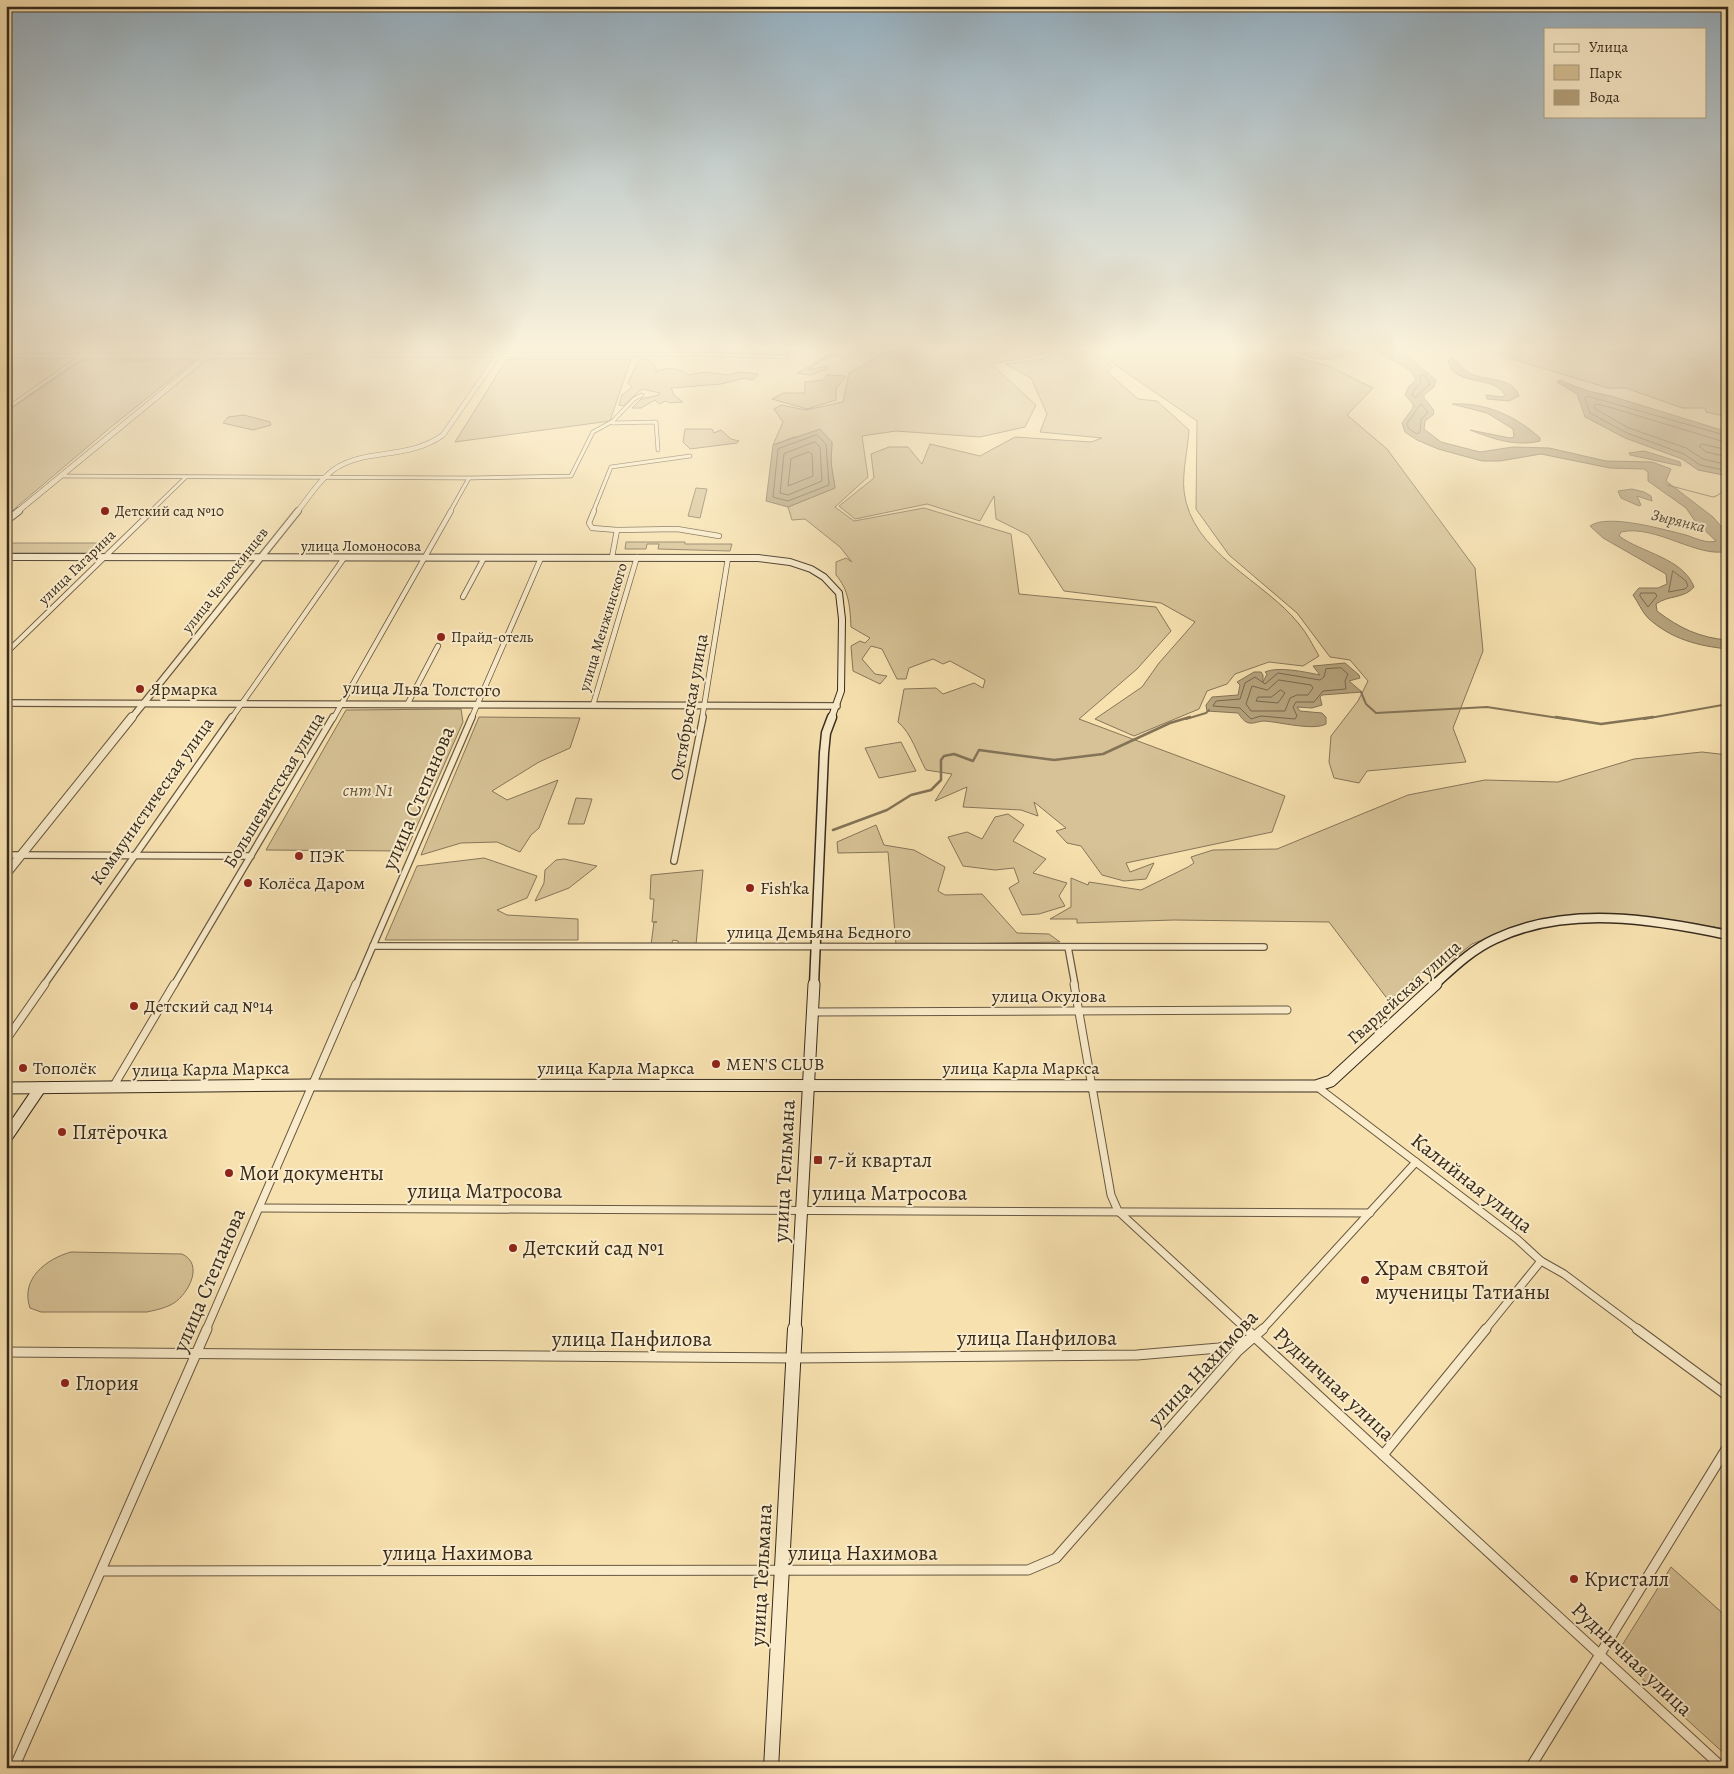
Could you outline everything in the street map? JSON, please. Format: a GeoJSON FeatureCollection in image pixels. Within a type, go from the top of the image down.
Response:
{"type":"FeatureCollection","features":[{"type":"Feature","properties":{"kind":"main road"},"geometry":{"type":"LineString","coordinates":[[6,521],[111,434]]}},
{"type":"Feature","properties":{"kind":"main road","name":"улица Ломоносова"},"geometry":{"type":"LineString","coordinates":[[6,557],[716,557]]}},
{"type":"Feature","properties":{"kind":"main road","name":"улица Тельмана"},"geometry":{"type":"LineString","coordinates":[[716,557],[775,559],[800,564],[824,576],[835,586],[840,593],[842,619],[841,692],[826,733],[824,753],[809,1086],[770,1768]]}},
{"type":"Feature","properties":{"kind":"main road","name":"Гвардейская улица"},"geometry":{"type":"LineString","coordinates":[[1316,1086],[1331,1081],[1466,956],[1479,946],[1500,937],[1546,924],[1602,919],[1666,923],[1728,935]]}},
{"type":"Feature","properties":{"kind":"main road","name":"улица Карла Маркса"},"geometry":{"type":"LineString","coordinates":[[6,1088],[313,1085],[1316,1086]]}},
{"type":"Feature","properties":{"kind":"main road"},"geometry":{"type":"LineString","coordinates":[[6,1138],[40,1088]]}},
{"type":"Feature","properties":{"kind":"street","name":"улица Челюскинцев"},"geometry":{"type":"LineString","coordinates":[[6,874],[325,477],[342,466],[419,448],[436,442],[444,434]]}},
{"type":"Feature","properties":{"kind":"street"},"geometry":{"type":"LineString","coordinates":[[60,476],[469,478],[571,476],[592,434]]}},
{"type":"Feature","properties":{"kind":"street"},"geometry":{"type":"LineString","coordinates":[[657,434],[658,450]]}},
{"type":"Feature","properties":{"kind":"street"},"geometry":{"type":"LineString","coordinates":[[690,456],[611,467],[588,523],[592,528],[618,530],[677,529],[719,536]]}},
{"type":"Feature","properties":{"kind":"street","name":"улица Гагарина"},"geometry":{"type":"LineString","coordinates":[[6,653],[186,477]]}},
{"type":"Feature","properties":{"kind":"street","name":"Большевистская улица"},"geometry":{"type":"LineString","coordinates":[[113,1087],[342,703],[469,478]]}},
{"type":"Feature","properties":{"kind":"street"},"geometry":{"type":"LineString","coordinates":[[612,557],[618,530]]}},
{"type":"Feature","properties":{"kind":"street","name":"улица Менжинского"},"geometry":{"type":"LineString","coordinates":[[593,705],[637,557]]}},
{"type":"Feature","properties":{"kind":"street","name":"Коммунистическая улица"},"geometry":{"type":"LineString","coordinates":[[6,1040],[344,558]]}},
{"type":"Feature","properties":{"kind":"street"},"geometry":{"type":"LineString","coordinates":[[463,597],[484,558]]}},
{"type":"Feature","properties":{"kind":"street","name":"улица Степанова"},"geometry":{"type":"LineString","coordinates":[[14,1768],[102,1571],[542,558]]}},
{"type":"Feature","properties":{"kind":"street","name":"Октябрьская улица"},"geometry":{"type":"LineString","coordinates":[[674,861],[705,706],[728,558]]}},
{"type":"Feature","properties":{"kind":"street"},"geometry":{"type":"LineString","coordinates":[[408,703],[438,646]]}},
{"type":"Feature","properties":{"kind":"street","name":"улица Льва Толстого"},"geometry":{"type":"LineString","coordinates":[[6,703],[836,706]]}},
{"type":"Feature","properties":{"kind":"street"},"geometry":{"type":"LineString","coordinates":[[6,855],[251,856]]}},
{"type":"Feature","properties":{"kind":"street","name":"улица Демьяна Бедного"},"geometry":{"type":"LineString","coordinates":[[373,946],[1264,947]]}},
{"type":"Feature","properties":{"kind":"street","name":"Рудничная улица"},"geometry":{"type":"LineString","coordinates":[[1068,947],[1111,1195],[1118,1211],[1723,1768]]}},
{"type":"Feature","properties":{"kind":"street","name":"улица Окулова"},"geometry":{"type":"LineString","coordinates":[[812,1012],[1287,1010]]}},
{"type":"Feature","properties":{"kind":"street","name":"Калийная улица"},"geometry":{"type":"LineString","coordinates":[[1316,1086],[1517,1239],[1541,1261],[1564,1274],[1728,1396]]}},
{"type":"Feature","properties":{"kind":"street","name":"улица Нахимова"},"geometry":{"type":"LineString","coordinates":[[102,1571],[1028,1570],[1056,1558],[1237,1352],[1255,1337],[1416,1162]]}},
{"type":"Feature","properties":{"kind":"street","name":"улица Матросова"},"geometry":{"type":"LineString","coordinates":[[260,1208],[1370,1213]]}},
{"type":"Feature","properties":{"kind":"street"},"geometry":{"type":"LineString","coordinates":[[1383,1455],[1541,1261]]}},
{"type":"Feature","properties":{"kind":"street","name":"улица Панфилова"},"geometry":{"type":"LineString","coordinates":[[6,1352],[196,1355],[794,1358],[1137,1355],[1219,1348],[1255,1337]]}},
{"type":"Feature","properties":{"kind":"street"},"geometry":{"type":"LineString","coordinates":[[1530,1768],[1728,1446]]}},
{"type":"Feature","properties":{"kind":"green space"},"geometry":{"type":"Polygon","coordinates":[[[6,434],[103,434],[6,516],[6,434]]]}},
{"type":"Feature","properties":{"kind":"green space"},"geometry":{"type":"Polygon","coordinates":[[[460,434],[516,434],[455,442],[460,434]]]}},
{"type":"Feature","properties":{"kind":"green space"},"geometry":{"type":"Polygon","coordinates":[[[684,434],[725,434],[731,439],[739,441],[737,443],[690,449],[683,442],[684,434]]]}},
{"type":"Feature","properties":{"kind":"green space"},"geometry":{"type":"Polygon","coordinates":[[[778,434],[877,434],[862,436],[868,477],[835,507],[854,521],[924,508],[1011,534],[1019,594],[1156,607],[1171,631],[1137,669],[1079,719],[1285,796],[1272,832],[1126,863],[1130,872],[1154,863],[1146,879],[1124,881],[1102,875],[1081,846],[1067,843],[1056,831],[1066,828],[1034,802],[1038,816],[1021,810],[963,807],[967,787],[935,801],[952,774],[926,770],[911,738],[898,722],[904,689],[936,688],[943,694],[974,683],[983,688],[985,680],[950,661],[943,664],[933,659],[909,668],[906,679],[897,679],[882,649],[871,646],[862,659],[875,674],[887,676],[880,684],[853,671],[851,646],[860,641],[865,643],[870,638],[851,627],[846,593],[836,575],[836,562],[846,558],[852,562],[840,547],[805,519],[792,520],[788,507],[835,488],[831,463],[832,442],[794,437],[773,445],[778,434]]]}},
{"type":"Feature","properties":{"kind":"green space"},"geometry":{"type":"Polygon","coordinates":[[[935,434],[994,434],[980,437],[935,434]]]}},
{"type":"Feature","properties":{"kind":"green space"},"geometry":{"type":"Polygon","coordinates":[[[1058,434],[1189,434],[1184,491],[1190,513],[1200,532],[1214,549],[1284,608],[1302,628],[1319,656],[1303,666],[1269,662],[1235,674],[1227,684],[1207,691],[1199,709],[1134,736],[1095,719],[1142,687],[1159,663],[1195,622],[1161,603],[1064,591],[1028,535],[996,519],[994,496],[980,521],[927,504],[855,519],[839,506],[874,478],[871,454],[889,447],[908,447],[922,464],[930,444],[980,456],[1015,437],[1091,442],[1102,438],[1058,434]]]}},
{"type":"Feature","properties":{"kind":"green space"},"geometry":{"type":"Polygon","coordinates":[[[1197,434],[1369,434],[1387,449],[1475,568],[1483,651],[1453,728],[1466,762],[1367,771],[1359,783],[1334,778],[1329,762],[1331,736],[1358,701],[1368,681],[1350,660],[1330,657],[1297,613],[1229,555],[1196,509],[1197,434]]]}},
{"type":"Feature","properties":{"kind":"green space"},"geometry":{"type":"Polygon","coordinates":[[[696,488],[707,489],[700,518],[688,516],[696,488]]]}},
{"type":"Feature","properties":{"kind":"green space"},"geometry":{"type":"Polygon","coordinates":[[[626,542],[732,544],[730,551],[658,549],[659,544],[647,544],[646,549],[625,549],[626,542]]]}},
{"type":"Feature","properties":{"kind":"green space"},"geometry":{"type":"Polygon","coordinates":[[[6,543],[107,543],[97,553],[6,553],[6,543]]]}},
{"type":"Feature","properties":{"kind":"green space","name":"снт N1"},"geometry":{"type":"Polygon","coordinates":[[[461,709],[463,722],[406,851],[266,850],[346,710],[461,709]]]}},
{"type":"Feature","properties":{"kind":"green space"},"geometry":{"type":"Polygon","coordinates":[[[479,717],[580,718],[570,748],[539,762],[492,791],[507,800],[558,780],[539,828],[531,835],[520,852],[497,842],[461,843],[421,855],[479,717]]]}},
{"type":"Feature","properties":{"kind":"green space"},"geometry":{"type":"Polygon","coordinates":[[[901,742],[916,771],[879,778],[865,748],[901,742]]]}},
{"type":"Feature","properties":{"kind":"green space"},"geometry":{"type":"Polygon","coordinates":[[[1702,752],[1728,755],[1728,929],[1628,915],[1522,924],[1472,944],[1435,973],[1426,968],[1389,1001],[1329,922],[1174,920],[1077,923],[1077,919],[1050,919],[1071,907],[1071,878],[1088,885],[1089,882],[1141,890],[1188,867],[1194,863],[1191,857],[1213,850],[1277,849],[1408,795],[1485,780],[1558,782],[1634,759],[1702,752]]]}},
{"type":"Feature","properties":{"kind":"green space"},"geometry":{"type":"Polygon","coordinates":[[[576,798],[592,799],[584,824],[568,824],[576,798]]]}},
{"type":"Feature","properties":{"kind":"green space"},"geometry":{"type":"Polygon","coordinates":[[[1008,814],[1024,825],[1013,841],[1046,859],[1033,873],[1067,883],[1059,896],[1065,906],[1039,914],[1022,915],[1009,888],[1019,882],[1014,868],[995,870],[963,866],[948,837],[967,832],[982,839],[995,817],[1008,814]]]}},
{"type":"Feature","properties":{"kind":"green space"},"geometry":{"type":"Polygon","coordinates":[[[876,825],[884,845],[914,850],[945,867],[938,891],[945,895],[982,894],[1017,933],[1049,934],[1060,942],[896,945],[888,852],[838,853],[837,842],[876,825]]]}},
{"type":"Feature","properties":{"kind":"green space"},"geometry":{"type":"Polygon","coordinates":[[[484,858],[537,876],[527,898],[497,910],[507,915],[578,919],[578,940],[385,940],[417,866],[484,858]]]}},
{"type":"Feature","properties":{"kind":"green space"},"geometry":{"type":"Polygon","coordinates":[[[564,859],[597,866],[569,888],[535,901],[544,883],[545,870],[556,860],[564,859]]]}},
{"type":"Feature","properties":{"kind":"green space"},"geometry":{"type":"Polygon","coordinates":[[[703,870],[696,945],[679,945],[678,941],[673,940],[671,945],[651,945],[654,922],[652,922],[654,899],[650,899],[651,875],[703,870]]]}},
{"type":"Feature","properties":{"kind":"green space"},"geometry":{"type":"Polygon","coordinates":[[[71,1252],[182,1254],[192,1264],[192,1278],[185,1293],[174,1303],[164,1308],[147,1312],[41,1312],[30,1308],[29,1288],[37,1272],[44,1265],[71,1252]]]}},
{"type":"Feature","properties":{"kind":"green space"},"geometry":{"type":"Polygon","coordinates":[[[1671,1567],[1728,1618],[1728,1757],[1616,1655],[1671,1567]]]}},
{"type":"Feature","properties":{"kind":"water"},"geometry":{"type":"Polygon","coordinates":[[[806,434],[824,434],[832,442],[831,463],[835,488],[788,507],[766,501],[773,445],[806,434]]]}},
{"type":"Feature","properties":{"kind":"water"},"geometry":{"type":"Polygon","coordinates":[[[1408,434],[1430,434],[1441,442],[1480,452],[1513,447],[1549,448],[1606,461],[1652,462],[1671,469],[1666,481],[1713,517],[1728,534],[1728,551],[1704,550],[1648,533],[1634,531],[1621,532],[1619,536],[1672,563],[1689,577],[1694,587],[1686,593],[1656,604],[1657,611],[1690,631],[1708,637],[1728,640],[1728,649],[1706,646],[1685,640],[1666,631],[1648,618],[1633,595],[1639,588],[1658,588],[1667,584],[1666,574],[1603,538],[1590,526],[1598,522],[1623,522],[1665,530],[1705,541],[1716,541],[1695,521],[1686,508],[1648,481],[1648,472],[1644,469],[1610,468],[1541,454],[1500,461],[1482,461],[1438,449],[1408,434]]]}},
{"type":"Feature","properties":{"kind":"water"},"geometry":{"type":"Polygon","coordinates":[[[1481,434],[1510,438],[1514,437],[1514,434],[1535,434],[1540,438],[1540,441],[1513,443],[1481,434]]]}},
{"type":"Feature","properties":{"kind":"water"},"geometry":{"type":"Polygon","coordinates":[[[1617,434],[1728,434],[1728,476],[1698,470],[1682,459],[1617,434]]]}},
{"type":"Feature","properties":{"kind":"water"},"geometry":{"type":"Polygon","coordinates":[[[1644,451],[1680,462],[1681,466],[1630,455],[1629,453],[1644,451]]]}},
{"type":"Feature","properties":{"kind":"water"},"geometry":{"type":"Polygon","coordinates":[[[1632,489],[1651,496],[1652,501],[1637,496],[1641,505],[1639,506],[1621,498],[1618,491],[1632,489]]]}},
{"type":"Feature","properties":{"kind":"water"},"geometry":{"type":"Polygon","coordinates":[[[1345,663],[1359,675],[1360,678],[1349,681],[1362,692],[1322,695],[1320,697],[1322,705],[1312,708],[1297,707],[1300,711],[1322,713],[1326,717],[1326,724],[1313,727],[1264,721],[1249,723],[1238,713],[1207,711],[1206,705],[1212,697],[1238,695],[1240,685],[1237,682],[1254,672],[1261,672],[1263,682],[1267,674],[1265,672],[1270,670],[1292,670],[1320,675],[1313,666],[1345,663]]]}},
{"type":"Feature","properties":{"kind":"waterway"},"geometry":{"type":"LineString","coordinates":[[1667,485],[1713,497],[1720,494],[1725,486],[1728,475]]}},
{"type":"Feature","properties":{"kind":"waterway"},"geometry":{"type":"LineString","coordinates":[[1361,692],[1366,704],[1376,713],[1487,707],[1565,719]]}},
{"type":"Feature","properties":{"kind":"waterway"},"geometry":{"type":"LineString","coordinates":[[1644,719],[1728,704]]}},
{"type":"Feature","properties":{"kind":"waterway"},"geometry":{"type":"LineString","coordinates":[[1186,719],[1206,713],[1209,710]]}},
{"type":"Feature","properties":{"kind":"waterway"},"geometry":{"type":"LineString","coordinates":[[833,830],[887,810],[911,795],[931,790],[941,780],[941,760],[944,756],[954,754],[973,761],[979,750],[1054,760],[1103,754],[1170,723],[1190,717]]}},
{"type":"Feature","properties":{"kind":"waterway"},"geometry":{"type":"LineString","coordinates":[[1556,717],[1601,724],[1653,717]]}},
{"type":"Feature","properties":{"kind":"place","name":"Детский сад №10"},"geometry":{"type":"Point","coordinates":[105,511]}},
{"type":"Feature","properties":{"kind":"place","name":"Прайд-отель"},"geometry":{"type":"Point","coordinates":[441,637]}},
{"type":"Feature","properties":{"kind":"place","name":"Ярмарка"},"geometry":{"type":"Point","coordinates":[140,689]}},
{"type":"Feature","properties":{"kind":"place","name":"ПЭК"},"geometry":{"type":"Point","coordinates":[299,856]}},
{"type":"Feature","properties":{"kind":"place","name":"Колёса Даром"},"geometry":{"type":"Point","coordinates":[248,883]}},
{"type":"Feature","properties":{"kind":"place","name":"Fish'ka"},"geometry":{"type":"Point","coordinates":[750,888]}},
{"type":"Feature","properties":{"kind":"place","name":"Детский сад №14"},"geometry":{"type":"Point","coordinates":[134,1006]}},
{"type":"Feature","properties":{"kind":"place","name":"MEN'S CLUB"},"geometry":{"type":"Point","coordinates":[716,1064]}},
{"type":"Feature","properties":{"kind":"place","name":"Тополёк"},"geometry":{"type":"Point","coordinates":[23,1068]}},
{"type":"Feature","properties":{"kind":"place","name":"Пятёрочка"},"geometry":{"type":"Point","coordinates":[62,1132]}},
{"type":"Feature","properties":{"kind":"place","name":"7-й квартал"},"geometry":{"type":"Point","coordinates":[818,1160]}},
{"type":"Feature","properties":{"kind":"place","name":"Мои документы"},"geometry":{"type":"Point","coordinates":[229,1173]}},
{"type":"Feature","properties":{"kind":"place","name":"Детский сад №1"},"geometry":{"type":"Point","coordinates":[513,1248]}},
{"type":"Feature","properties":{"kind":"place","name":"Храм святой мученицы Татианы"},"geometry":{"type":"Point","coordinates":[1365,1280]}},
{"type":"Feature","properties":{"kind":"place","name":"Глория"},"geometry":{"type":"Point","coordinates":[65,1383]}},
{"type":"Feature","properties":{"kind":"place","name":"Кристалл"},"geometry":{"type":"Point","coordinates":[1574,1579]}},
{"type":"Feature","properties":{"kind":"water label","name":"Зырянка"},"geometry":{"type":"Point","coordinates":[1678,521]}}]}
